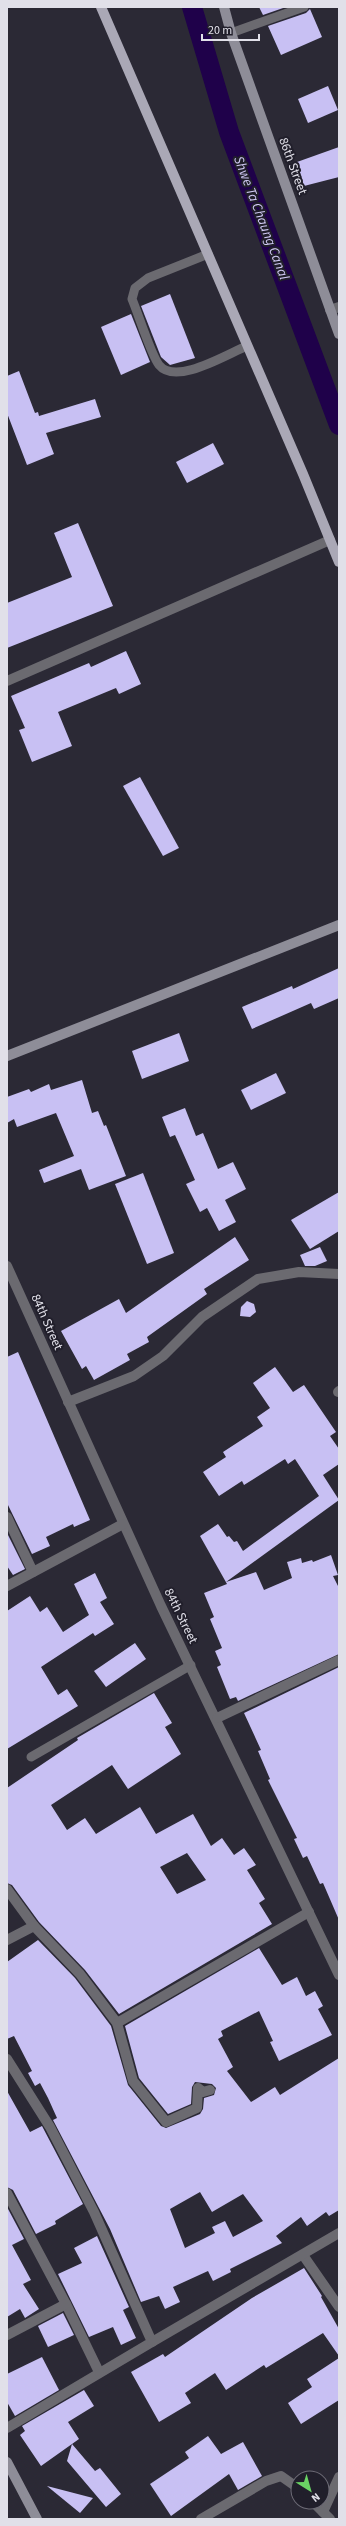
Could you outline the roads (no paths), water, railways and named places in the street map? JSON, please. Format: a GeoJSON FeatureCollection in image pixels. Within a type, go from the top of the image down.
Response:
{"type":"FeatureCollection","features":[{"type":"Feature","properties":{"kind":"main road"},"geometry":{"type":"LineString","coordinates":[[101,7],[339,562]]}},
{"type":"Feature","properties":{"kind":"street","name":"86th Street"},"geometry":{"type":"LineString","coordinates":[[224,7],[231,33],[335,308],[339,334]]}},
{"type":"Feature","properties":{"kind":"street"},"geometry":{"type":"LineString","coordinates":[[7,681],[330,540]]}},
{"type":"Feature","properties":{"kind":"street"},"geometry":{"type":"LineString","coordinates":[[7,1056],[339,925]]}},
{"type":"Feature","properties":{"kind":"street","name":"84th Street"},"geometry":{"type":"LineString","coordinates":[[7,1266],[123,1524],[339,1975]]}},
{"type":"Feature","properties":{"kind":"street"},"geometry":{"type":"LineString","coordinates":[[68,1402],[134,1376],[164,1356],[202,1317],[258,1279],[299,1272],[339,1274]]}},
{"type":"Feature","properties":{"kind":"street"},"geometry":{"type":"LineString","coordinates":[[7,1517],[33,1572]]}},
{"type":"Feature","properties":{"kind":"street"},"geometry":{"type":"LineString","coordinates":[[7,1586],[123,1524]]}},
{"type":"Feature","properties":{"kind":"street"},"geometry":{"type":"LineString","coordinates":[[217,1718],[339,1660]]}},
{"type":"Feature","properties":{"kind":"street"},"geometry":{"type":"LineString","coordinates":[[7,1889],[34,1926],[80,1974],[117,2023],[133,2081],[155,2106],[166,2122],[197,2108],[198,2088],[202,2092],[210,2090]]}},
{"type":"Feature","properties":{"kind":"street"},"geometry":{"type":"LineString","coordinates":[[117,2023],[309,1912]]}},
{"type":"Feature","properties":{"kind":"street"},"geometry":{"type":"LineString","coordinates":[[7,1940],[34,1926]]}},
{"type":"Feature","properties":{"kind":"street"},"geometry":{"type":"LineString","coordinates":[[7,2060],[50,2127],[94,2212],[152,2342]]}},
{"type":"Feature","properties":{"kind":"street"},"geometry":{"type":"LineString","coordinates":[[7,2192],[66,2304],[99,2372]]}},
{"type":"Feature","properties":{"kind":"street"},"geometry":{"type":"LineString","coordinates":[[7,2428],[99,2372],[339,2233]]}},
{"type":"Feature","properties":{"kind":"street"},"geometry":{"type":"LineString","coordinates":[[303,2255],[339,2307]]}},
{"type":"Feature","properties":{"kind":"street"},"geometry":{"type":"LineString","coordinates":[[7,2336],[66,2304]]}},
{"type":"Feature","properties":{"kind":"street"},"geometry":{"type":"LineString","coordinates":[[7,2462],[37,2519]]}},
{"type":"Feature","properties":{"kind":"street"},"geometry":{"type":"LineString","coordinates":[[201,2519],[266,2481],[281,2476],[290,2482]]}},
{"type":"Feature","properties":{"kind":"street"},"geometry":{"type":"LineString","coordinates":[[326,2515],[339,2477]]}},
{"type":"Feature","properties":{"kind":"lane"},"geometry":{"type":"LineString","coordinates":[[231,33],[304,7]]}},
{"type":"Feature","properties":{"kind":"lane"},"geometry":{"type":"LineString","coordinates":[[208,254],[148,278],[135,288],[132,299],[159,364],[169,372],[183,373],[247,346]]}},
{"type":"Feature","properties":{"kind":"lane"},"geometry":{"type":"LineString","coordinates":[[31,1757],[191,1665]]}},
{"type":"Feature","properties":{"kind":"waterway","name":"Shwe Ta Chaung Canal"},"geometry":{"type":"LineString","coordinates":[[192,7],[229,132],[339,425]]}}]}
